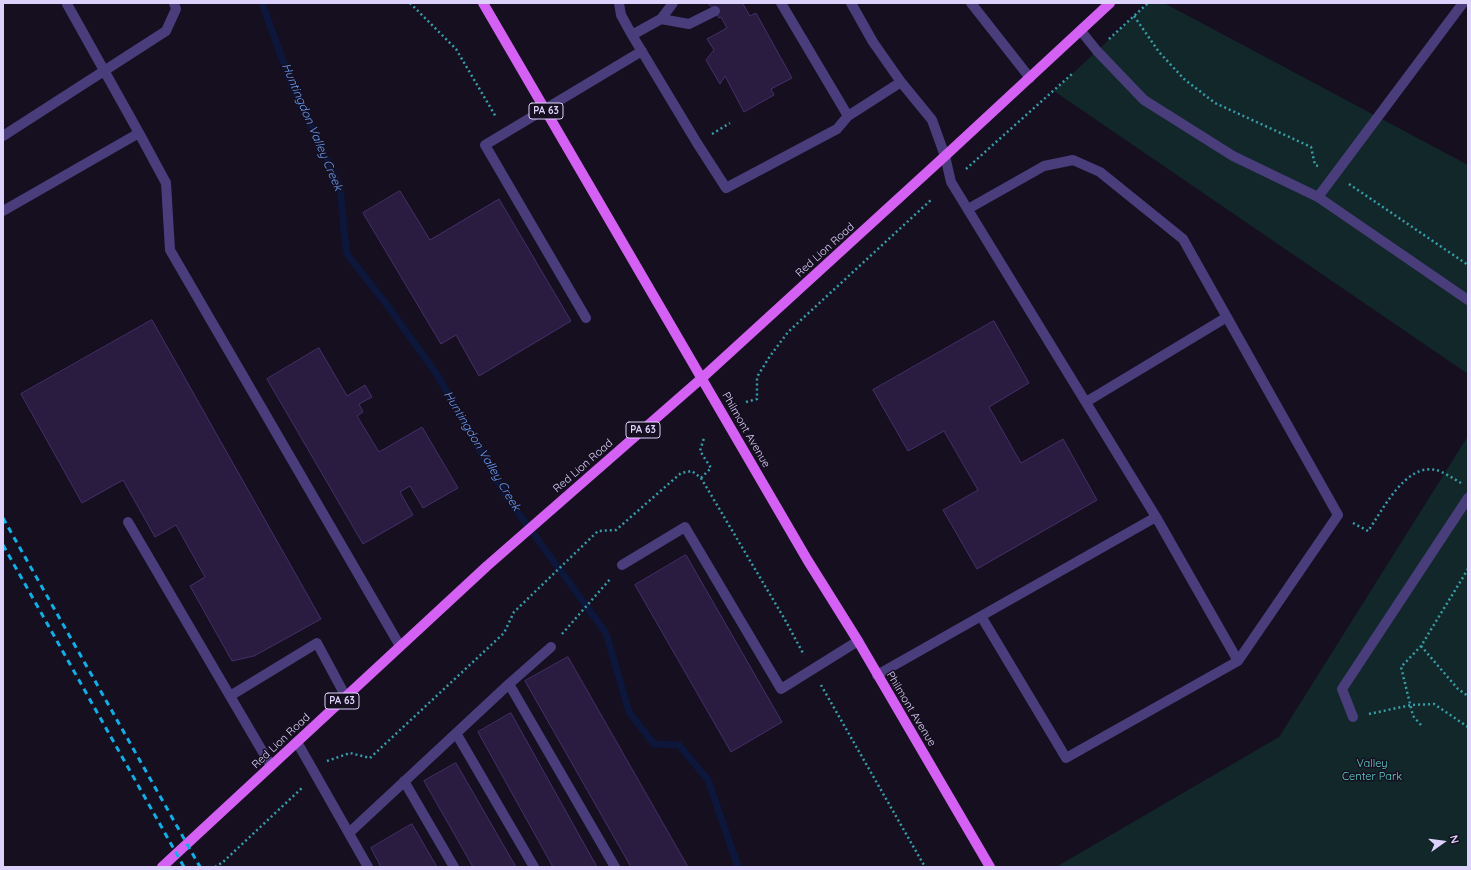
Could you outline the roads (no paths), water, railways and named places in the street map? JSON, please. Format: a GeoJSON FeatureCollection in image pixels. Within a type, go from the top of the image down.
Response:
{"type":"FeatureCollection","features":[{"type":"Feature","properties":{"kind":"main road","name":"Philmont Avenue"},"geometry":{"type":"LineString","coordinates":[[483,3],[808,560],[858,641],[990,867]]}},
{"type":"Feature","properties":{"kind":"main road","name":"Red Lion Road"},"geometry":{"type":"LineString","coordinates":[[162,867],[487,566],[702,378],[946,156],[1110,3]]}},
{"type":"Feature","properties":{"kind":"lane"},"geometry":{"type":"LineString","coordinates":[[3,136],[166,31],[176,9],[174,3]]}},
{"type":"Feature","properties":{"kind":"lane"},"geometry":{"type":"LineString","coordinates":[[619,3],[621,16],[697,143],[726,188],[837,129],[848,116],[901,82]]}},
{"type":"Feature","properties":{"kind":"lane"},"geometry":{"type":"LineString","coordinates":[[632,35],[661,19],[673,3]]}},
{"type":"Feature","properties":{"kind":"lane"},"geometry":{"type":"LineString","coordinates":[[781,3],[848,116]]}},
{"type":"Feature","properties":{"kind":"lane"},"geometry":{"type":"LineString","coordinates":[[851,3],[873,42],[901,82],[932,120],[946,156],[952,182],[1156,517],[1238,661]]}},
{"type":"Feature","properties":{"kind":"lane"},"geometry":{"type":"LineString","coordinates":[[971,3],[1030,78]]}},
{"type":"Feature","properties":{"kind":"lane"},"geometry":{"type":"LineString","coordinates":[[1318,197],[1463,3]]}},
{"type":"Feature","properties":{"kind":"lane"},"geometry":{"type":"LineString","coordinates":[[67,4],[166,183],[170,250],[400,646]]}},
{"type":"Feature","properties":{"kind":"lane"},"geometry":{"type":"LineString","coordinates":[[661,19],[689,24],[715,11]]}},
{"type":"Feature","properties":{"kind":"lane"},"geometry":{"type":"LineString","coordinates":[[1081,31],[1097,51],[1144,100],[1233,156],[1318,197],[1468,300]]}},
{"type":"Feature","properties":{"kind":"lane"},"geometry":{"type":"LineString","coordinates":[[586,318],[485,145],[642,51]]}},
{"type":"Feature","properties":{"kind":"lane"},"geometry":{"type":"LineString","coordinates":[[3,211],[139,133]]}},
{"type":"Feature","properties":{"kind":"lane"},"geometry":{"type":"LineString","coordinates":[[968,209],[1044,166],[1073,160],[1100,172],[1183,239],[1338,515],[1238,661],[1066,758],[981,616]]}},
{"type":"Feature","properties":{"kind":"lane"},"geometry":{"type":"LineString","coordinates":[[1086,402],[1227,317]]}},
{"type":"Feature","properties":{"kind":"lane"},"geometry":{"type":"LineString","coordinates":[[1353,717],[1342,689],[1468,498]]}},
{"type":"Feature","properties":{"kind":"lane"},"geometry":{"type":"LineString","coordinates":[[877,675],[1156,517]]}},
{"type":"Feature","properties":{"kind":"lane"},"geometry":{"type":"LineString","coordinates":[[128,522],[271,766]]}},
{"type":"Feature","properties":{"kind":"lane"},"geometry":{"type":"LineString","coordinates":[[622,565],[685,527],[781,689],[858,641]]}},
{"type":"Feature","properties":{"kind":"lane"},"geometry":{"type":"LineString","coordinates":[[230,696],[317,643],[346,697]]}},
{"type":"Feature","properties":{"kind":"lane"},"geometry":{"type":"LineString","coordinates":[[349,833],[508,684],[551,647]]}},
{"type":"Feature","properties":{"kind":"lane"},"geometry":{"type":"LineString","coordinates":[[508,684],[615,867]]}},
{"type":"Feature","properties":{"kind":"lane"},"geometry":{"type":"LineString","coordinates":[[456,733],[534,867]]}},
{"type":"Feature","properties":{"kind":"lane"},"geometry":{"type":"LineString","coordinates":[[297,742],[368,867]]}},
{"type":"Feature","properties":{"kind":"lane"},"geometry":{"type":"LineString","coordinates":[[404,781],[454,867]]}},
{"type":"Feature","properties":{"kind":"waterway","name":"Huntingdon Valley Creek"},"geometry":{"type":"LineString","coordinates":[[262,3],[293,89],[340,187],[347,254],[387,305],[436,373],[506,496],[606,633],[629,712],[654,744],[679,745],[708,780],[738,867]]}},
{"type":"Feature","properties":{"kind":"railway"},"geometry":{"type":"LineString","coordinates":[[3,518],[200,867]]}},
{"type":"Feature","properties":{"kind":"railway"},"geometry":{"type":"LineString","coordinates":[[3,545],[184,867]]}},
{"type":"Feature","properties":{"kind":"park label","name":"Valley Center Park"},"geometry":{"type":"Point","coordinates":[1372,770]}}]}
